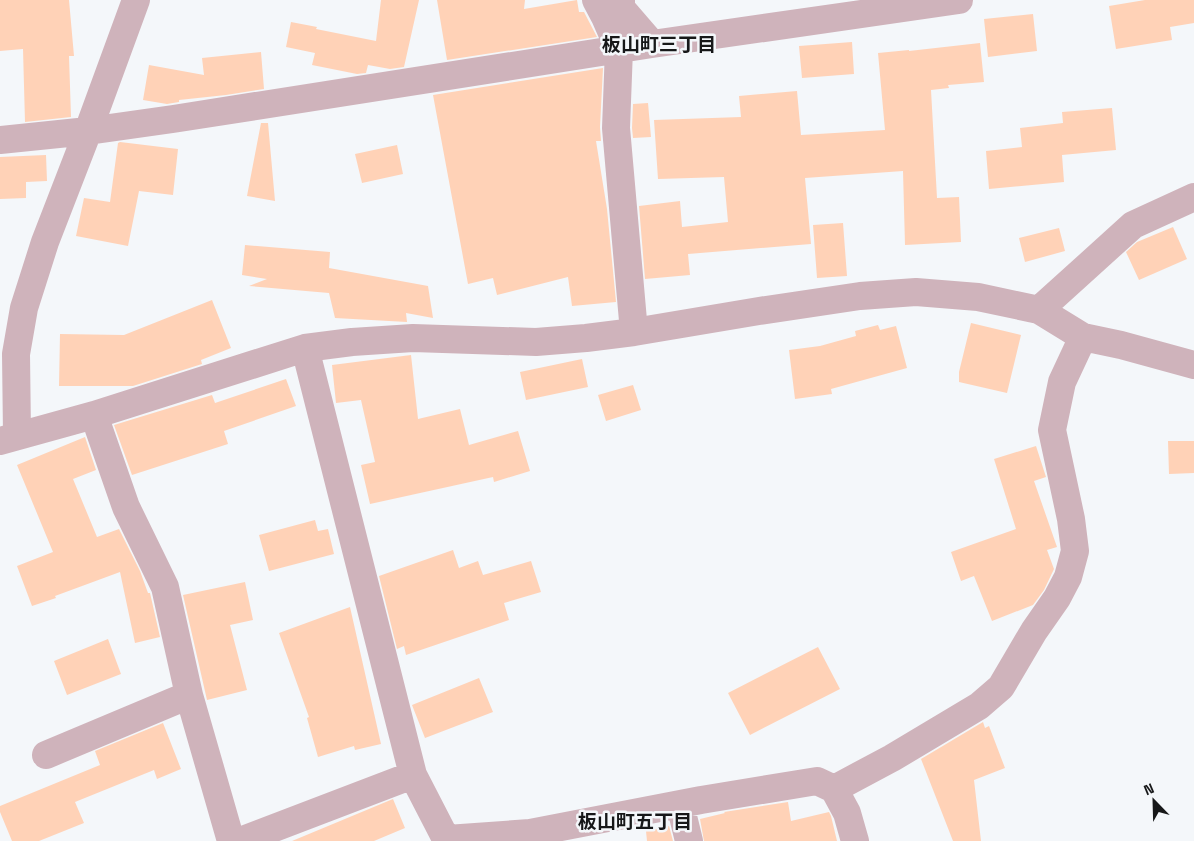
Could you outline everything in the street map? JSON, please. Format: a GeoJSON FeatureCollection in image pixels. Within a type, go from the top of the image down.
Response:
{"type":"FeatureCollection","features":[{"type":"Feature","properties":{"kind":"street"},"geometry":{"type":"LineString","coordinates":[[136,0],[45,242],[24,308],[16,354],[9,438],[94,415],[305,348],[352,342],[413,338],[536,342],[586,338],[860,296],[916,292],[978,297],[1039,310],[1083,337],[1121,344],[1194,365]]}},
{"type":"Feature","properties":{"kind":"street"},"geometry":{"type":"LineString","coordinates":[[596,0],[619,49],[616,128],[634,332]]}},
{"type":"Feature","properties":{"kind":"street"},"geometry":{"type":"LineString","coordinates":[[621,0],[621,8],[652,44]]}},
{"type":"Feature","properties":{"kind":"street"},"geometry":{"type":"LineString","coordinates":[[0,140],[88,131],[173,119],[652,44],[959,0]]}},
{"type":"Feature","properties":{"kind":"street"},"geometry":{"type":"LineString","coordinates":[[1039,310],[1133,225],[1194,197]]}},
{"type":"Feature","properties":{"kind":"street"},"geometry":{"type":"LineString","coordinates":[[834,789],[892,758],[979,706],[1001,687],[1034,631],[1057,598],[1068,577],[1075,551],[1071,519],[1052,430],[1062,382],[1083,337]]}},
{"type":"Feature","properties":{"kind":"street"},"geometry":{"type":"LineString","coordinates":[[305,348],[413,775],[447,840],[530,833],[680,804],[817,781],[834,789],[847,813],[855,841]]}},
{"type":"Feature","properties":{"kind":"street"},"geometry":{"type":"LineString","coordinates":[[94,415],[126,507],[166,588],[190,695],[231,841]]}},
{"type":"Feature","properties":{"kind":"street"},"geometry":{"type":"LineString","coordinates":[[46,755],[190,695]]}},
{"type":"Feature","properties":{"kind":"street"},"geometry":{"type":"LineString","coordinates":[[240,841],[413,775]]}},
{"type":"Feature","properties":{"kind":"street"},"geometry":{"type":"LineString","coordinates":[[680,804],[689,841]]}},
{"type":"Feature","properties":{"kind":"building"},"geometry":{"type":"Polygon","coordinates":[[[0,0],[69,0],[74,56],[69,56],[71,117],[25,122],[23,49],[0,51],[0,0]]]}},
{"type":"Feature","properties":{"kind":"building"},"geometry":{"type":"Polygon","coordinates":[[[381,0],[419,0],[404,67],[390,69],[368,65],[366,73],[357,74],[312,65],[315,53],[286,47],[291,22],[376,41],[381,0]]]}},
{"type":"Feature","properties":{"kind":"building"},"geometry":{"type":"Polygon","coordinates":[[[437,0],[525,0],[524,9],[577,0],[579,12],[584,12],[597,37],[447,60],[437,0]]]}},
{"type":"Feature","properties":{"kind":"building"},"geometry":{"type":"Polygon","coordinates":[[[1145,0],[1194,0],[1194,23],[1170,27],[1172,40],[1116,49],[1109,6],[1145,0]]]}},
{"type":"Feature","properties":{"kind":"building"},"geometry":{"type":"Polygon","coordinates":[[[1033,14],[1037,51],[988,57],[984,19],[1033,14]]]}},
{"type":"Feature","properties":{"kind":"building"},"geometry":{"type":"Polygon","coordinates":[[[852,42],[854,74],[802,78],[799,46],[852,42]]]}},
{"type":"Feature","properties":{"kind":"building"},"geometry":{"type":"Polygon","coordinates":[[[980,43],[984,82],[948,85],[949,88],[931,90],[937,198],[959,197],[961,242],[905,245],[903,171],[805,178],[811,244],[688,254],[690,275],[645,279],[639,206],[680,201],[682,227],[728,222],[724,177],[658,179],[654,120],[741,117],[739,96],[797,91],[801,135],[885,130],[878,53],[980,43]]]}},
{"type":"Feature","properties":{"kind":"building"},"geometry":{"type":"Polygon","coordinates":[[[261,52],[264,89],[179,100],[179,102],[167,104],[143,100],[149,65],[204,75],[202,58],[261,52]]]}},
{"type":"Feature","properties":{"kind":"building"},"geometry":{"type":"Polygon","coordinates":[[[603,68],[601,141],[596,141],[607,209],[616,302],[572,306],[568,277],[497,295],[493,278],[468,284],[433,95],[603,68]]]}},
{"type":"Feature","properties":{"kind":"building"},"geometry":{"type":"Polygon","coordinates":[[[648,103],[651,137],[633,138],[633,104],[648,103]]]}},
{"type":"Feature","properties":{"kind":"building"},"geometry":{"type":"Polygon","coordinates":[[[1112,108],[1116,150],[1062,155],[1064,182],[989,189],[986,151],[1022,147],[1020,128],[1063,123],[1062,112],[1112,108]]]}},
{"type":"Feature","properties":{"kind":"building"},"geometry":{"type":"Polygon","coordinates":[[[261,123],[268,123],[275,201],[247,196],[261,123]]]}},
{"type":"Feature","properties":{"kind":"building"},"geometry":{"type":"Polygon","coordinates":[[[118,143],[178,149],[173,195],[139,191],[128,246],[76,236],[84,198],[110,202],[118,143]]]}},
{"type":"Feature","properties":{"kind":"building"},"geometry":{"type":"Polygon","coordinates":[[[397,145],[403,174],[362,183],[355,154],[397,145]]]}},
{"type":"Feature","properties":{"kind":"building"},"geometry":{"type":"Polygon","coordinates":[[[46,155],[47,181],[26,182],[26,198],[0,199],[0,157],[46,155]]]}},
{"type":"Feature","properties":{"kind":"building"},"geometry":{"type":"Polygon","coordinates":[[[843,223],[847,276],[817,278],[813,225],[843,223]]]}},
{"type":"Feature","properties":{"kind":"building"},"geometry":{"type":"Polygon","coordinates":[[[1173,227],[1187,259],[1139,280],[1126,252],[1137,242],[1173,227]]]}},
{"type":"Feature","properties":{"kind":"building"},"geometry":{"type":"Polygon","coordinates":[[[1059,228],[1065,251],[1025,262],[1019,238],[1059,228]]]}},
{"type":"Feature","properties":{"kind":"building"},"geometry":{"type":"Polygon","coordinates":[[[245,245],[330,252],[329,268],[428,286],[433,318],[406,313],[407,322],[335,318],[329,293],[249,286],[267,279],[242,275],[245,245]]]}},
{"type":"Feature","properties":{"kind":"building"},"geometry":{"type":"Polygon","coordinates":[[[212,300],[231,348],[201,360],[202,364],[133,386],[59,386],[60,334],[124,335],[212,300]]]}},
{"type":"Feature","properties":{"kind":"building"},"geometry":{"type":"Polygon","coordinates":[[[971,323],[1021,335],[1007,393],[959,382],[959,372],[971,323]]]}},
{"type":"Feature","properties":{"kind":"building"},"geometry":{"type":"Polygon","coordinates":[[[878,325],[880,330],[896,326],[907,368],[831,389],[832,394],[795,399],[789,350],[820,346],[856,336],[855,331],[878,325]]]}},
{"type":"Feature","properties":{"kind":"building"},"geometry":{"type":"Polygon","coordinates":[[[411,355],[418,419],[460,409],[469,445],[518,431],[530,471],[494,482],[493,477],[370,504],[361,465],[375,462],[361,400],[336,403],[332,365],[411,355]]]}},
{"type":"Feature","properties":{"kind":"building"},"geometry":{"type":"Polygon","coordinates":[[[582,359],[588,387],[526,400],[520,372],[582,359]]]}},
{"type":"Feature","properties":{"kind":"building"},"geometry":{"type":"Polygon","coordinates":[[[286,379],[296,406],[224,431],[228,444],[132,475],[114,425],[212,395],[215,403],[286,379]]]}},
{"type":"Feature","properties":{"kind":"building"},"geometry":{"type":"Polygon","coordinates":[[[633,385],[641,410],[606,421],[598,395],[633,385]]]}},
{"type":"Feature","properties":{"kind":"building"},"geometry":{"type":"Polygon","coordinates":[[[85,437],[96,470],[73,479],[97,537],[119,529],[140,571],[148,593],[150,593],[160,637],[135,643],[120,572],[32,606],[17,566],[53,552],[17,465],[85,437]]]}},
{"type":"Feature","properties":{"kind":"building"},"geometry":{"type":"Polygon","coordinates":[[[1168,441],[1194,441],[1194,473],[1169,474],[1168,441]]]}},
{"type":"Feature","properties":{"kind":"building"},"geometry":{"type":"Polygon","coordinates":[[[1036,446],[1046,477],[1034,481],[1057,547],[1047,550],[1054,569],[1044,590],[1033,605],[992,621],[974,576],[961,581],[951,552],[1016,529],[994,459],[1036,446]]]}},
{"type":"Feature","properties":{"kind":"building"},"geometry":{"type":"Polygon","coordinates":[[[315,520],[318,531],[328,529],[334,554],[269,571],[259,535],[315,520]]]}},
{"type":"Feature","properties":{"kind":"building"},"geometry":{"type":"Polygon","coordinates":[[[453,550],[459,568],[478,561],[483,575],[531,561],[541,592],[504,603],[509,620],[406,655],[404,646],[397,649],[379,576],[453,550]]]}},
{"type":"Feature","properties":{"kind":"building"},"geometry":{"type":"Polygon","coordinates":[[[245,582],[253,620],[230,625],[247,690],[207,700],[183,595],[245,582]]]}},
{"type":"Feature","properties":{"kind":"building"},"geometry":{"type":"Polygon","coordinates":[[[350,607],[381,744],[355,750],[354,746],[318,757],[307,718],[309,717],[279,633],[350,607]]]}},
{"type":"Feature","properties":{"kind":"building"},"geometry":{"type":"Polygon","coordinates":[[[108,639],[121,674],[67,695],[54,661],[108,639]]]}},
{"type":"Feature","properties":{"kind":"building"},"geometry":{"type":"Polygon","coordinates":[[[818,647],[840,689],[750,735],[728,693],[818,647]]]}},
{"type":"Feature","properties":{"kind":"building"},"geometry":{"type":"Polygon","coordinates":[[[479,678],[493,712],[425,738],[412,705],[479,678]]]}},
{"type":"Feature","properties":{"kind":"building"},"geometry":{"type":"Polygon","coordinates":[[[983,722],[985,728],[989,726],[1005,768],[974,780],[981,841],[953,841],[921,759],[983,722]]]}},
{"type":"Feature","properties":{"kind":"building"},"geometry":{"type":"Polygon","coordinates":[[[163,723],[181,769],[157,779],[154,770],[75,802],[84,823],[39,841],[12,841],[0,812],[0,806],[100,765],[95,751],[163,723]]]}},
{"type":"Feature","properties":{"kind":"building"},"geometry":{"type":"Polygon","coordinates":[[[393,799],[405,828],[374,841],[292,841],[393,799]]]}},
{"type":"Feature","properties":{"kind":"building"},"geometry":{"type":"Polygon","coordinates":[[[788,802],[791,821],[829,812],[837,841],[704,841],[700,819],[724,812],[788,802]]]}},
{"type":"Feature","properties":{"kind":"building"},"geometry":{"type":"Polygon","coordinates":[[[669,826],[673,841],[647,841],[646,831],[669,826]]]}},
{"type":"Feature","properties":{"kind":"district","name":"板山町三丁目"},"geometry":{"type":"Point","coordinates":[659,44]}},
{"type":"Feature","properties":{"kind":"district","name":"板山町五丁目"},"geometry":{"type":"Point","coordinates":[635,821]}}]}
